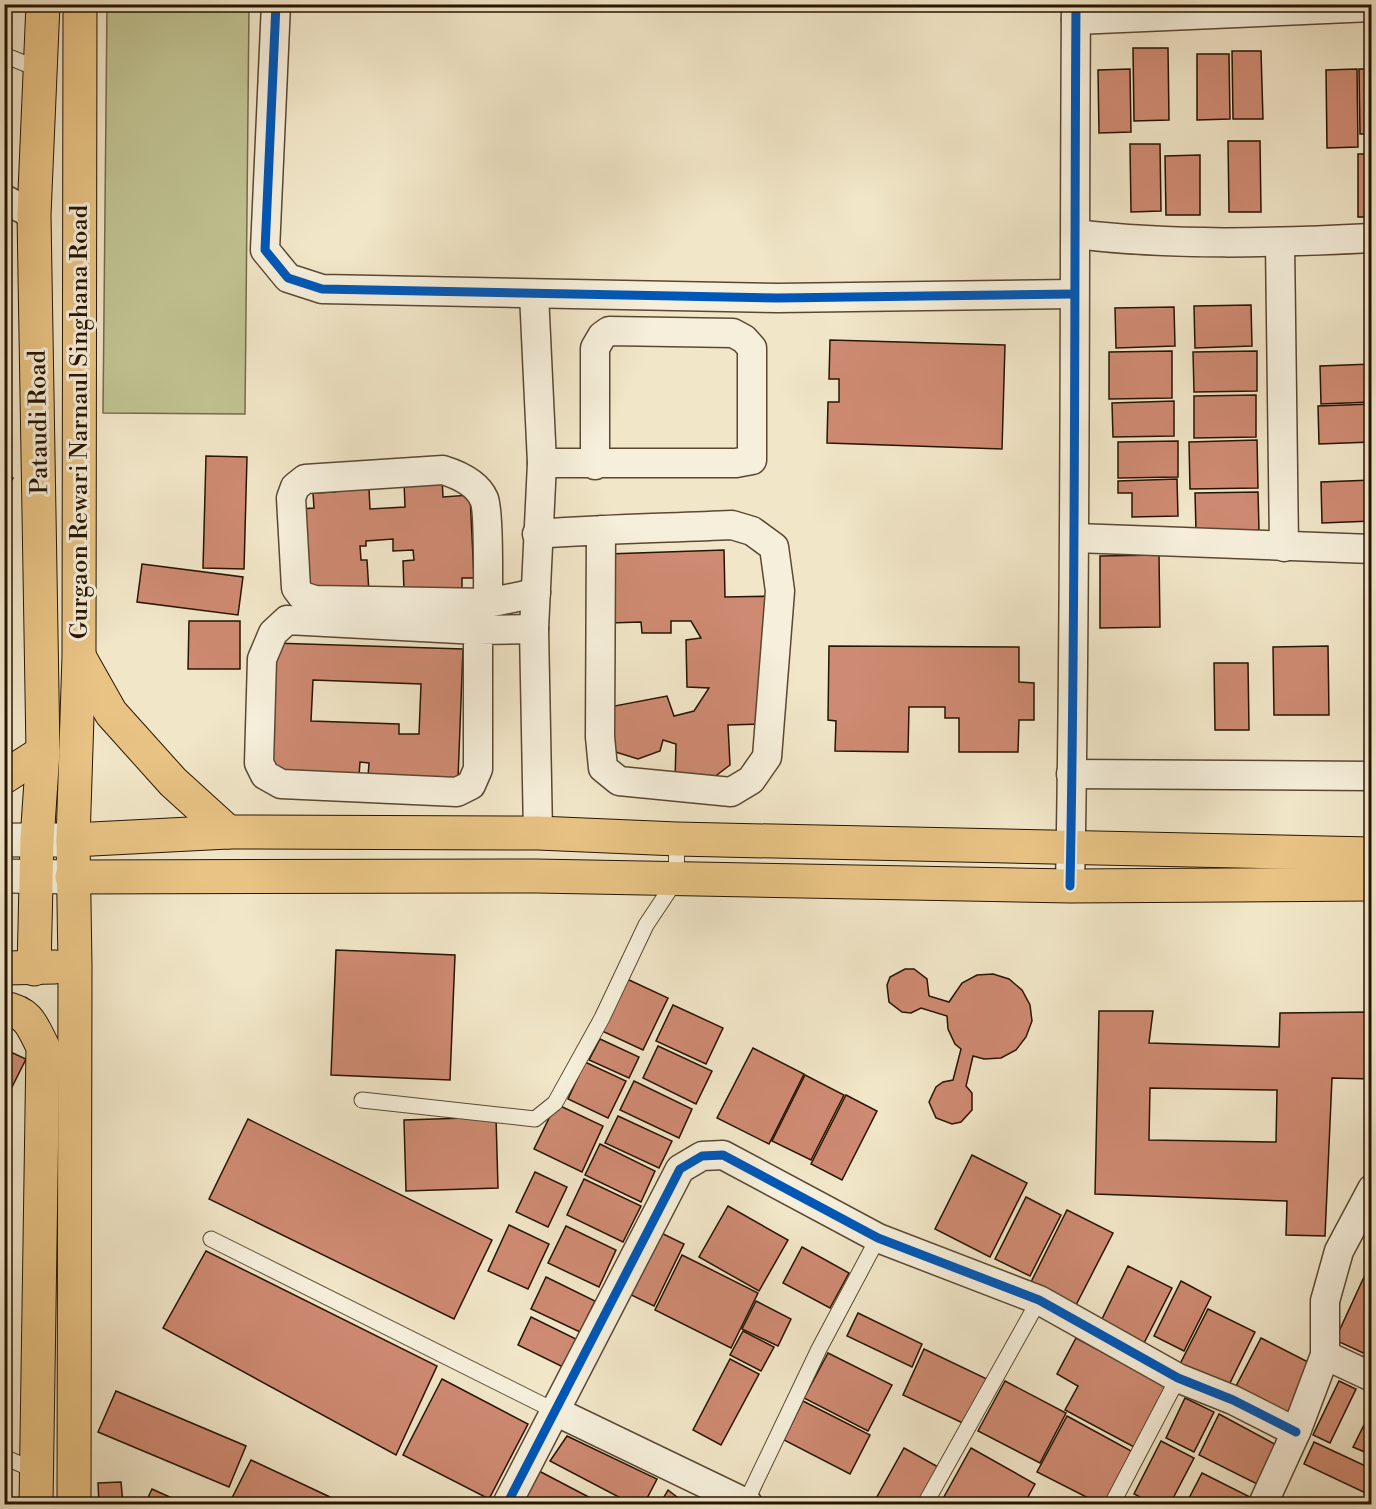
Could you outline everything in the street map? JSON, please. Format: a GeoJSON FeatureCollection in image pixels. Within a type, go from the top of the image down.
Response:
{"type":"FeatureCollection","features":[{"type":"Feature","properties":{"kind":"main road","name":"Pataudi Road"},"geometry":{"type":"LineString","coordinates":[[37,840],[43,752],[34,215],[44,4]]}},
{"type":"Feature","properties":{"kind":"main road","name":"Gurgaon Rewari Narnaul Singhana Road"},"geometry":{"type":"LineString","coordinates":[[74,1504],[75,966],[72,877],[79,656],[80,4]]}},
{"type":"Feature","properties":{"kind":"main road"},"geometry":{"type":"LineString","coordinates":[[79,656],[111,713],[173,782],[228,832]]}},
{"type":"Feature","properties":{"kind":"main road"},"geometry":{"type":"LineString","coordinates":[[4,777],[43,752]]}},
{"type":"Feature","properties":{"kind":"main road"},"geometry":{"type":"LineString","coordinates":[[4,840],[73,840],[228,832],[538,833],[677,839],[1071,849],[1371,854]]}},
{"type":"Feature","properties":{"kind":"main road"},"geometry":{"type":"LineString","coordinates":[[37,840],[20,876],[19,968],[75,966]]}},
{"type":"Feature","properties":{"kind":"main road"},"geometry":{"type":"LineString","coordinates":[[20,876],[536,876],[1070,886],[1371,884]]}},
{"type":"Feature","properties":{"kind":"main road"},"geometry":{"type":"LineString","coordinates":[[4,1008],[21,1011],[31,1023],[43,1047],[36,1504]]}},
{"type":"Feature","properties":{"kind":"street"},"geometry":{"type":"LineString","coordinates":[[276,4],[265,250],[288,278],[322,289],[534,294],[778,298],[1073,294]]}},
{"type":"Feature","properties":{"kind":"street"},"geometry":{"type":"LineString","coordinates":[[1070,886],[1076,538],[1073,294],[1076,234],[1076,12],[1371,7]]}},
{"type":"Feature","properties":{"kind":"street"},"geometry":{"type":"LineString","coordinates":[[4,200],[34,215]]}},
{"type":"Feature","properties":{"kind":"street"},"geometry":{"type":"LineString","coordinates":[[1076,234],[1136,241],[1280,243],[1371,238]]}},
{"type":"Feature","properties":{"kind":"street"},"geometry":{"type":"LineString","coordinates":[[1280,243],[1284,546]]}},
{"type":"Feature","properties":{"kind":"street"},"geometry":{"type":"LineString","coordinates":[[534,294],[542,463],[534,629],[538,833]]}},
{"type":"Feature","properties":{"kind":"street"},"geometry":{"type":"LineString","coordinates":[[542,463],[595,465],[736,464],[752,460],[752,348],[744,339],[733,333],[609,331],[602,336],[595,348],[595,465]]}},
{"type":"Feature","properties":{"kind":"street"},"geometry":{"type":"LineString","coordinates":[[488,603],[485,500],[474,486],[459,475],[443,470],[304,479],[295,487],[291,498],[296,588],[302,596],[315,600],[488,603],[536,593]]}},
{"type":"Feature","properties":{"kind":"street"},"geometry":{"type":"LineString","coordinates":[[537,534],[601,530],[732,525],[752,531],[774,547],[780,591],[767,758],[751,780],[731,792],[619,781],[603,768],[600,737],[601,530]]}},
{"type":"Feature","properties":{"kind":"street"},"geometry":{"type":"LineString","coordinates":[[1076,538],[1371,549]]}},
{"type":"Feature","properties":{"kind":"street"},"geometry":{"type":"LineString","coordinates":[[478,630],[478,770],[471,785],[457,792],[280,784],[265,775],[259,763],[262,659],[273,633],[287,620],[478,630],[534,629]]}},
{"type":"Feature","properties":{"kind":"street"},"geometry":{"type":"LineString","coordinates":[[1071,774],[1371,776]]}},
{"type":"Feature","properties":{"kind":"street"},"geometry":{"type":"LineString","coordinates":[[507,1504],[557,1412],[680,1169],[702,1156],[723,1155],[878,1238],[1039,1300],[1178,1378],[1233,1400],[1296,1432]]}},
{"type":"Feature","properties":{"kind":"street"},"geometry":{"type":"LineString","coordinates":[[1263,1504],[1296,1432],[1325,1355],[1325,1301],[1336,1261],[1371,1189]]}},
{"type":"Feature","properties":{"kind":"street"},"geometry":{"type":"LineString","coordinates":[[1325,1355],[1371,1377]]}},
{"type":"Feature","properties":{"kind":"street"},"geometry":{"type":"LineString","coordinates":[[557,1412],[746,1504]]}},
{"type":"Feature","properties":{"kind":"lane"},"geometry":{"type":"LineString","coordinates":[[4,55],[42,70]]}},
{"type":"Feature","properties":{"kind":"lane"},"geometry":{"type":"LineString","coordinates":[[362,1100],[535,1119],[555,1103],[602,1018],[646,925],[676,880],[677,839]]}},
{"type":"Feature","properties":{"kind":"lane"},"geometry":{"type":"LineString","coordinates":[[746,1504],[819,1348],[878,1238]]}},
{"type":"Feature","properties":{"kind":"lane"},"geometry":{"type":"LineString","coordinates":[[211,1239],[557,1412]]}},
{"type":"Feature","properties":{"kind":"lane"},"geometry":{"type":"LineString","coordinates":[[925,1504],[1039,1300]]}},
{"type":"Feature","properties":{"kind":"lane"},"geometry":{"type":"LineString","coordinates":[[1112,1504],[1178,1378]]}},
{"type":"Feature","properties":{"kind":"lane"},"geometry":{"type":"LineString","coordinates":[[4,1456],[36,1471]]}},
{"type":"Feature","properties":{"kind":"green space"},"geometry":{"type":"Polygon","coordinates":[[[107,5],[249,5],[245,414],[103,413],[107,5]]]}},
{"type":"Feature","properties":{"kind":"building"},"geometry":{"type":"Polygon","coordinates":[[[1133,48],[1168,48],[1169,120],[1134,121],[1133,48]]]}},
{"type":"Feature","properties":{"kind":"building"},"geometry":{"type":"Polygon","coordinates":[[[1232,51],[1261,51],[1263,119],[1233,119],[1232,51]]]}},
{"type":"Feature","properties":{"kind":"building"},"geometry":{"type":"Polygon","coordinates":[[[1197,54],[1229,54],[1230,119],[1197,120],[1197,54]]]}},
{"type":"Feature","properties":{"kind":"building"},"geometry":{"type":"Polygon","coordinates":[[[1130,69],[1131,132],[1099,133],[1098,70],[1130,69]]]}},
{"type":"Feature","properties":{"kind":"building"},"geometry":{"type":"Polygon","coordinates":[[[1357,69],[1358,147],[1327,148],[1326,70],[1357,69]]]}},
{"type":"Feature","properties":{"kind":"building"},"geometry":{"type":"Polygon","coordinates":[[[1359,69],[1372,69],[1372,134],[1360,134],[1359,69]]]}},
{"type":"Feature","properties":{"kind":"building"},"geometry":{"type":"Polygon","coordinates":[[[1228,141],[1260,141],[1261,212],[1229,212],[1228,141]]]}},
{"type":"Feature","properties":{"kind":"building"},"geometry":{"type":"Polygon","coordinates":[[[1130,144],[1160,144],[1161,211],[1131,212],[1130,144]]]}},
{"type":"Feature","properties":{"kind":"building"},"geometry":{"type":"Polygon","coordinates":[[[1358,154],[1372,154],[1372,217],[1358,217],[1358,154]]]}},
{"type":"Feature","properties":{"kind":"building"},"geometry":{"type":"Polygon","coordinates":[[[1200,155],[1200,215],[1166,215],[1165,156],[1200,155]]]}},
{"type":"Feature","properties":{"kind":"building"},"geometry":{"type":"Polygon","coordinates":[[[1251,305],[1252,346],[1195,348],[1194,306],[1251,305]]]}},
{"type":"Feature","properties":{"kind":"building"},"geometry":{"type":"Polygon","coordinates":[[[1174,307],[1175,346],[1116,348],[1115,308],[1174,307]]]}},
{"type":"Feature","properties":{"kind":"building"},"geometry":{"type":"Polygon","coordinates":[[[830,340],[1005,345],[1002,449],[827,443],[828,402],[839,402],[839,379],[829,379],[830,340]]]}},
{"type":"Feature","properties":{"kind":"building"},"geometry":{"type":"Polygon","coordinates":[[[1172,351],[1172,398],[1109,399],[1109,352],[1172,351]]]}},
{"type":"Feature","properties":{"kind":"building"},"geometry":{"type":"Polygon","coordinates":[[[1257,351],[1257,391],[1194,392],[1193,352],[1257,351]]]}},
{"type":"Feature","properties":{"kind":"building"},"geometry":{"type":"Polygon","coordinates":[[[1372,364],[1372,402],[1321,404],[1320,366],[1372,364]]]}},
{"type":"Feature","properties":{"kind":"building"},"geometry":{"type":"Polygon","coordinates":[[[1256,395],[1256,437],[1194,438],[1194,396],[1256,395]]]}},
{"type":"Feature","properties":{"kind":"building"},"geometry":{"type":"Polygon","coordinates":[[[1174,401],[1174,436],[1113,437],[1112,403],[1174,401]]]}},
{"type":"Feature","properties":{"kind":"building"},"geometry":{"type":"Polygon","coordinates":[[[1372,404],[1372,442],[1319,444],[1318,406],[1372,404]]]}},
{"type":"Feature","properties":{"kind":"building"},"geometry":{"type":"Polygon","coordinates":[[[1257,440],[1258,488],[1190,489],[1189,442],[1257,440]]]}},
{"type":"Feature","properties":{"kind":"building"},"geometry":{"type":"Polygon","coordinates":[[[1178,441],[1178,477],[1118,478],[1118,442],[1178,441]]]}},
{"type":"Feature","properties":{"kind":"building"},"geometry":{"type":"Polygon","coordinates":[[[206,456],[247,457],[244,569],[203,568],[206,456]]]}},
{"type":"Feature","properties":{"kind":"building"},"geometry":{"type":"Polygon","coordinates":[[[4,473],[13,478],[4,495],[4,473]]]}},
{"type":"Feature","properties":{"kind":"building"},"geometry":{"type":"Polygon","coordinates":[[[442,479],[443,497],[470,495],[474,578],[462,578],[462,592],[404,591],[403,561],[414,560],[413,550],[393,551],[393,539],[366,541],[366,546],[360,546],[361,560],[367,560],[369,593],[310,591],[299,509],[314,508],[313,493],[335,492],[335,483],[352,490],[369,489],[370,509],[405,507],[404,481],[442,479]]]}},
{"type":"Feature","properties":{"kind":"building"},"geometry":{"type":"Polygon","coordinates":[[[1177,479],[1178,516],[1132,517],[1132,493],[1118,493],[1118,481],[1177,479]]]}},
{"type":"Feature","properties":{"kind":"building"},"geometry":{"type":"Polygon","coordinates":[[[1372,480],[1372,521],[1322,523],[1321,482],[1372,480]]]}},
{"type":"Feature","properties":{"kind":"building"},"geometry":{"type":"Polygon","coordinates":[[[1258,492],[1259,530],[1196,531],[1195,493],[1258,492]]]}},
{"type":"Feature","properties":{"kind":"building"},"geometry":{"type":"Polygon","coordinates":[[[724,550],[725,597],[772,596],[762,724],[728,725],[730,765],[709,781],[675,780],[676,744],[663,740],[660,751],[638,759],[609,750],[609,707],[667,696],[674,716],[694,711],[709,688],[687,687],[686,640],[701,638],[691,621],[671,621],[671,633],[642,633],[641,622],[609,623],[607,554],[724,550]]]}},
{"type":"Feature","properties":{"kind":"building"},"geometry":{"type":"Polygon","coordinates":[[[1159,555],[1160,627],[1100,628],[1100,556],[1159,555]]]}},
{"type":"Feature","properties":{"kind":"building"},"geometry":{"type":"Polygon","coordinates":[[[142,564],[243,577],[238,615],[137,602],[142,564]]]}},
{"type":"Feature","properties":{"kind":"building"},"geometry":{"type":"Polygon","coordinates":[[[189,621],[240,621],[240,669],[188,669],[189,621]]]}},
{"type":"Feature","properties":{"kind":"building"},"geometry":{"type":"Polygon","coordinates":[[[273,643],[463,649],[458,779],[368,777],[369,763],[360,762],[359,776],[269,774],[273,643]],[[313,680],[311,721],[399,724],[399,734],[419,734],[421,684],[313,680]]]}},
{"type":"Feature","properties":{"kind":"building"},"geometry":{"type":"Polygon","coordinates":[[[829,646],[1019,647],[1019,682],[1034,683],[1034,720],[1019,720],[1018,752],[959,752],[959,718],[945,718],[945,707],[909,707],[908,752],[835,751],[836,721],[828,720],[829,646]]]}},
{"type":"Feature","properties":{"kind":"building"},"geometry":{"type":"Polygon","coordinates":[[[1328,646],[1329,715],[1274,715],[1273,647],[1328,646]]]}},
{"type":"Feature","properties":{"kind":"building"},"geometry":{"type":"Polygon","coordinates":[[[1214,663],[1248,663],[1249,730],[1215,730],[1214,663]]]}},
{"type":"Feature","properties":{"kind":"building"},"geometry":{"type":"Polygon","coordinates":[[[336,950],[455,955],[450,1080],[331,1075],[336,950]]]}},
{"type":"Feature","properties":{"kind":"building"},"geometry":{"type":"Polygon","coordinates":[[[905,969],[914,969],[927,979],[929,996],[949,1002],[962,983],[977,975],[993,974],[1009,979],[1022,990],[1030,1005],[1032,1021],[1026,1037],[1016,1050],[1001,1058],[984,1059],[973,1056],[966,1086],[972,1093],[972,1110],[961,1122],[952,1124],[936,1118],[929,1102],[936,1087],[943,1082],[953,1080],[961,1049],[955,1044],[948,1029],[947,1016],[921,1008],[911,1013],[902,1012],[889,1002],[887,985],[890,977],[905,969]]]}},
{"type":"Feature","properties":{"kind":"building"},"geometry":{"type":"Polygon","coordinates":[[[627,979],[668,998],[643,1050],[602,1031],[627,979]]]}},
{"type":"Feature","properties":{"kind":"building"},"geometry":{"type":"Polygon","coordinates":[[[673,1005],[723,1028],[706,1064],[656,1041],[673,1005]]]}},
{"type":"Feature","properties":{"kind":"building"},"geometry":{"type":"Polygon","coordinates":[[[1099,1011],[1153,1011],[1149,1043],[1279,1047],[1280,1013],[1372,1012],[1372,1079],[1332,1078],[1325,1236],[1286,1235],[1287,1201],[1095,1194],[1099,1011]],[[1150,1088],[1149,1140],[1276,1142],[1277,1090],[1150,1088]]]}},
{"type":"Feature","properties":{"kind":"building"},"geometry":{"type":"Polygon","coordinates":[[[600,1039],[639,1057],[629,1078],[589,1060],[600,1039]]]}},
{"type":"Feature","properties":{"kind":"building"},"geometry":{"type":"Polygon","coordinates":[[[658,1046],[712,1071],[696,1104],[643,1078],[658,1046]]]}},
{"type":"Feature","properties":{"kind":"building"},"geometry":{"type":"Polygon","coordinates":[[[753,1048],[804,1074],[769,1144],[717,1118],[753,1048]]]}},
{"type":"Feature","properties":{"kind":"building"},"geometry":{"type":"Polygon","coordinates":[[[4,1049],[26,1059],[4,1103],[4,1049]]]}},
{"type":"Feature","properties":{"kind":"building"},"geometry":{"type":"Polygon","coordinates":[[[585,1062],[626,1081],[608,1118],[568,1099],[585,1062]]]}},
{"type":"Feature","properties":{"kind":"building"},"geometry":{"type":"Polygon","coordinates":[[[805,1075],[844,1095],[811,1160],[772,1141],[805,1075]]]}},
{"type":"Feature","properties":{"kind":"building"},"geometry":{"type":"Polygon","coordinates":[[[634,1081],[692,1109],[679,1138],[620,1110],[634,1081]]]}},
{"type":"Feature","properties":{"kind":"building"},"geometry":{"type":"Polygon","coordinates":[[[846,1095],[877,1111],[842,1180],[811,1164],[846,1095]]]}},
{"type":"Feature","properties":{"kind":"building"},"geometry":{"type":"Polygon","coordinates":[[[556,1104],[603,1126],[582,1172],[534,1149],[556,1104]]]}},
{"type":"Feature","properties":{"kind":"building"},"geometry":{"type":"Polygon","coordinates":[[[618,1116],[672,1141],[659,1168],[605,1143],[618,1116]]]}},
{"type":"Feature","properties":{"kind":"building"},"geometry":{"type":"Polygon","coordinates":[[[496,1117],[498,1188],[406,1191],[404,1120],[496,1117]]]}},
{"type":"Feature","properties":{"kind":"building"},"geometry":{"type":"Polygon","coordinates":[[[248,1119],[492,1240],[454,1319],[209,1199],[248,1119]]]}},
{"type":"Feature","properties":{"kind":"building"},"geometry":{"type":"Polygon","coordinates":[[[600,1144],[655,1171],[641,1202],[585,1175],[600,1144]]]}},
{"type":"Feature","properties":{"kind":"building"},"geometry":{"type":"Polygon","coordinates":[[[972,1155],[1027,1183],[990,1257],[935,1229],[972,1155]]]}},
{"type":"Feature","properties":{"kind":"building"},"geometry":{"type":"Polygon","coordinates":[[[535,1172],[567,1187],[548,1227],[516,1212],[535,1172]]]}},
{"type":"Feature","properties":{"kind":"building"},"geometry":{"type":"Polygon","coordinates":[[[584,1179],[641,1206],[623,1242],[567,1215],[584,1179]]]}},
{"type":"Feature","properties":{"kind":"building"},"geometry":{"type":"Polygon","coordinates":[[[1026,1197],[1061,1215],[1030,1276],[995,1259],[1026,1197]]]}},
{"type":"Feature","properties":{"kind":"building"},"geometry":{"type":"Polygon","coordinates":[[[728,1206],[788,1240],[759,1291],[699,1257],[728,1206]]]}},
{"type":"Feature","properties":{"kind":"building"},"geometry":{"type":"Polygon","coordinates":[[[1067,1210],[1113,1233],[1075,1307],[1030,1284],[1067,1210]]]}},
{"type":"Feature","properties":{"kind":"building"},"geometry":{"type":"Polygon","coordinates":[[[509,1225],[549,1244],[528,1289],[488,1271],[509,1225]]]}},
{"type":"Feature","properties":{"kind":"building"},"geometry":{"type":"Polygon","coordinates":[[[566,1226],[616,1250],[599,1287],[548,1263],[566,1226]]]}},
{"type":"Feature","properties":{"kind":"building"},"geometry":{"type":"Polygon","coordinates":[[[653,1229],[684,1244],[654,1306],[623,1291],[653,1229]]]}},
{"type":"Feature","properties":{"kind":"building"},"geometry":{"type":"Polygon","coordinates":[[[802,1247],[849,1273],[830,1308],[783,1283],[802,1247]]]}},
{"type":"Feature","properties":{"kind":"building"},"geometry":{"type":"Polygon","coordinates":[[[206,1251],[437,1366],[396,1455],[163,1328],[206,1251]]]}},
{"type":"Feature","properties":{"kind":"building"},"geometry":{"type":"Polygon","coordinates":[[[682,1255],[758,1293],[731,1348],[655,1310],[682,1255]]]}},
{"type":"Feature","properties":{"kind":"building"},"geometry":{"type":"Polygon","coordinates":[[[1128,1266],[1172,1288],[1144,1343],[1101,1321],[1128,1266]]]}},
{"type":"Feature","properties":{"kind":"building"},"geometry":{"type":"Polygon","coordinates":[[[546,1277],[595,1301],[580,1332],[531,1309],[546,1277]]]}},
{"type":"Feature","properties":{"kind":"building"},"geometry":{"type":"Polygon","coordinates":[[[1364,1277],[1372,1281],[1372,1357],[1335,1340],[1364,1277]]]}},
{"type":"Feature","properties":{"kind":"building"},"geometry":{"type":"Polygon","coordinates":[[[1181,1281],[1211,1297],[1184,1351],[1154,1336],[1181,1281]]]}},
{"type":"Feature","properties":{"kind":"building"},"geometry":{"type":"Polygon","coordinates":[[[756,1301],[791,1319],[778,1346],[742,1329],[756,1301]]]}},
{"type":"Feature","properties":{"kind":"building"},"geometry":{"type":"Polygon","coordinates":[[[1208,1309],[1255,1332],[1227,1389],[1179,1366],[1208,1309]]]}},
{"type":"Feature","properties":{"kind":"building"},"geometry":{"type":"Polygon","coordinates":[[[858,1313],[922,1344],[912,1367],[847,1336],[858,1313]]]}},
{"type":"Feature","properties":{"kind":"building"},"geometry":{"type":"Polygon","coordinates":[[[531,1317],[576,1339],[563,1367],[518,1345],[531,1317]]]}},
{"type":"Feature","properties":{"kind":"building"},"geometry":{"type":"Polygon","coordinates":[[[743,1331],[774,1347],[761,1371],[730,1355],[743,1331]]]}},
{"type":"Feature","properties":{"kind":"building"},"geometry":{"type":"Polygon","coordinates":[[[1076,1338],[1166,1386],[1134,1447],[1065,1410],[1078,1386],[1057,1374],[1076,1338]]]}},
{"type":"Feature","properties":{"kind":"building"},"geometry":{"type":"Polygon","coordinates":[[[1261,1338],[1316,1366],[1289,1419],[1233,1392],[1261,1338]]]}},
{"type":"Feature","properties":{"kind":"building"},"geometry":{"type":"Polygon","coordinates":[[[924,1349],[989,1380],[967,1425],[903,1395],[924,1349]]]}},
{"type":"Feature","properties":{"kind":"building"},"geometry":{"type":"Polygon","coordinates":[[[828,1353],[892,1385],[868,1431],[804,1398],[828,1353]]]}},
{"type":"Feature","properties":{"kind":"building"},"geometry":{"type":"Polygon","coordinates":[[[730,1359],[759,1374],[721,1445],[693,1430],[730,1359]]]}},
{"type":"Feature","properties":{"kind":"building"},"geometry":{"type":"Polygon","coordinates":[[[442,1379],[528,1424],[489,1499],[403,1455],[442,1379]]]}},
{"type":"Feature","properties":{"kind":"building"},"geometry":{"type":"Polygon","coordinates":[[[1005,1381],[1066,1413],[1040,1463],[978,1431],[1005,1381]]]}},
{"type":"Feature","properties":{"kind":"building"},"geometry":{"type":"Polygon","coordinates":[[[1339,1381],[1356,1389],[1330,1443],[1313,1435],[1339,1381]]]}},
{"type":"Feature","properties":{"kind":"building"},"geometry":{"type":"Polygon","coordinates":[[[116,1391],[246,1446],[229,1487],[98,1432],[116,1391]]]}},
{"type":"Feature","properties":{"kind":"building"},"geometry":{"type":"Polygon","coordinates":[[[1185,1398],[1214,1412],[1194,1452],[1166,1438],[1185,1398]]]}},
{"type":"Feature","properties":{"kind":"building"},"geometry":{"type":"Polygon","coordinates":[[[803,1401],[870,1435],[850,1474],[784,1440],[803,1401]]]}},
{"type":"Feature","properties":{"kind":"building"},"geometry":{"type":"Polygon","coordinates":[[[1219,1414],[1282,1448],[1265,1488],[1199,1455],[1219,1414]]]}},
{"type":"Feature","properties":{"kind":"building"},"geometry":{"type":"Polygon","coordinates":[[[1067,1416],[1133,1452],[1105,1504],[1100,1504],[1037,1472],[1067,1416]]]}},
{"type":"Feature","properties":{"kind":"building"},"geometry":{"type":"Polygon","coordinates":[[[1366,1421],[1372,1423],[1372,1455],[1353,1447],[1366,1421]]]}},
{"type":"Feature","properties":{"kind":"building"},"geometry":{"type":"Polygon","coordinates":[[[567,1436],[657,1479],[644,1504],[632,1504],[550,1461],[567,1436]]]}},
{"type":"Feature","properties":{"kind":"building"},"geometry":{"type":"Polygon","coordinates":[[[1161,1441],[1194,1458],[1170,1504],[1154,1504],[1134,1494],[1161,1441]]]}},
{"type":"Feature","properties":{"kind":"building"},"geometry":{"type":"Polygon","coordinates":[[[1314,1442],[1372,1469],[1372,1496],[1304,1464],[1314,1442]]]}},
{"type":"Feature","properties":{"kind":"building"},"geometry":{"type":"Polygon","coordinates":[[[904,1448],[940,1468],[920,1504],[873,1504],[904,1448]]]}},
{"type":"Feature","properties":{"kind":"building"},"geometry":{"type":"Polygon","coordinates":[[[971,1448],[1035,1484],[1024,1504],[940,1504],[971,1448]]]}},
{"type":"Feature","properties":{"kind":"building"},"geometry":{"type":"Polygon","coordinates":[[[251,1460],[345,1504],[229,1504],[251,1460]]]}},
{"type":"Feature","properties":{"kind":"building"},"geometry":{"type":"Polygon","coordinates":[[[539,1471],[602,1504],[521,1504],[539,1471]]]}},
{"type":"Feature","properties":{"kind":"building"},"geometry":{"type":"Polygon","coordinates":[[[1202,1473],[1254,1499],[1251,1504],[1186,1504],[1202,1473]]]}},
{"type":"Feature","properties":{"kind":"building"},"geometry":{"type":"Polygon","coordinates":[[[121,1482],[123,1504],[99,1504],[98,1483],[121,1482]]]}},
{"type":"Feature","properties":{"kind":"building"},"geometry":{"type":"Polygon","coordinates":[[[152,1489],[185,1504],[145,1504],[152,1489]]]}},
{"type":"Feature","properties":{"kind":"building"},"geometry":{"type":"Polygon","coordinates":[[[668,1490],[686,1504],[660,1504],[668,1490]]]}},
{"type":"Feature","properties":{"kind":"cycle path"},"geometry":{"type":"LineString","coordinates":[[276,4],[265,250],[288,278],[322,289],[778,298],[1073,294]]}},
{"type":"Feature","properties":{"kind":"cycle path"},"geometry":{"type":"LineString","coordinates":[[1070,886],[1076,4]]}},
{"type":"Feature","properties":{"kind":"cycle path"},"geometry":{"type":"LineString","coordinates":[[507,1504],[680,1169],[702,1156],[723,1155],[878,1238],[1039,1300],[1178,1378],[1233,1400],[1296,1432]]}}]}
